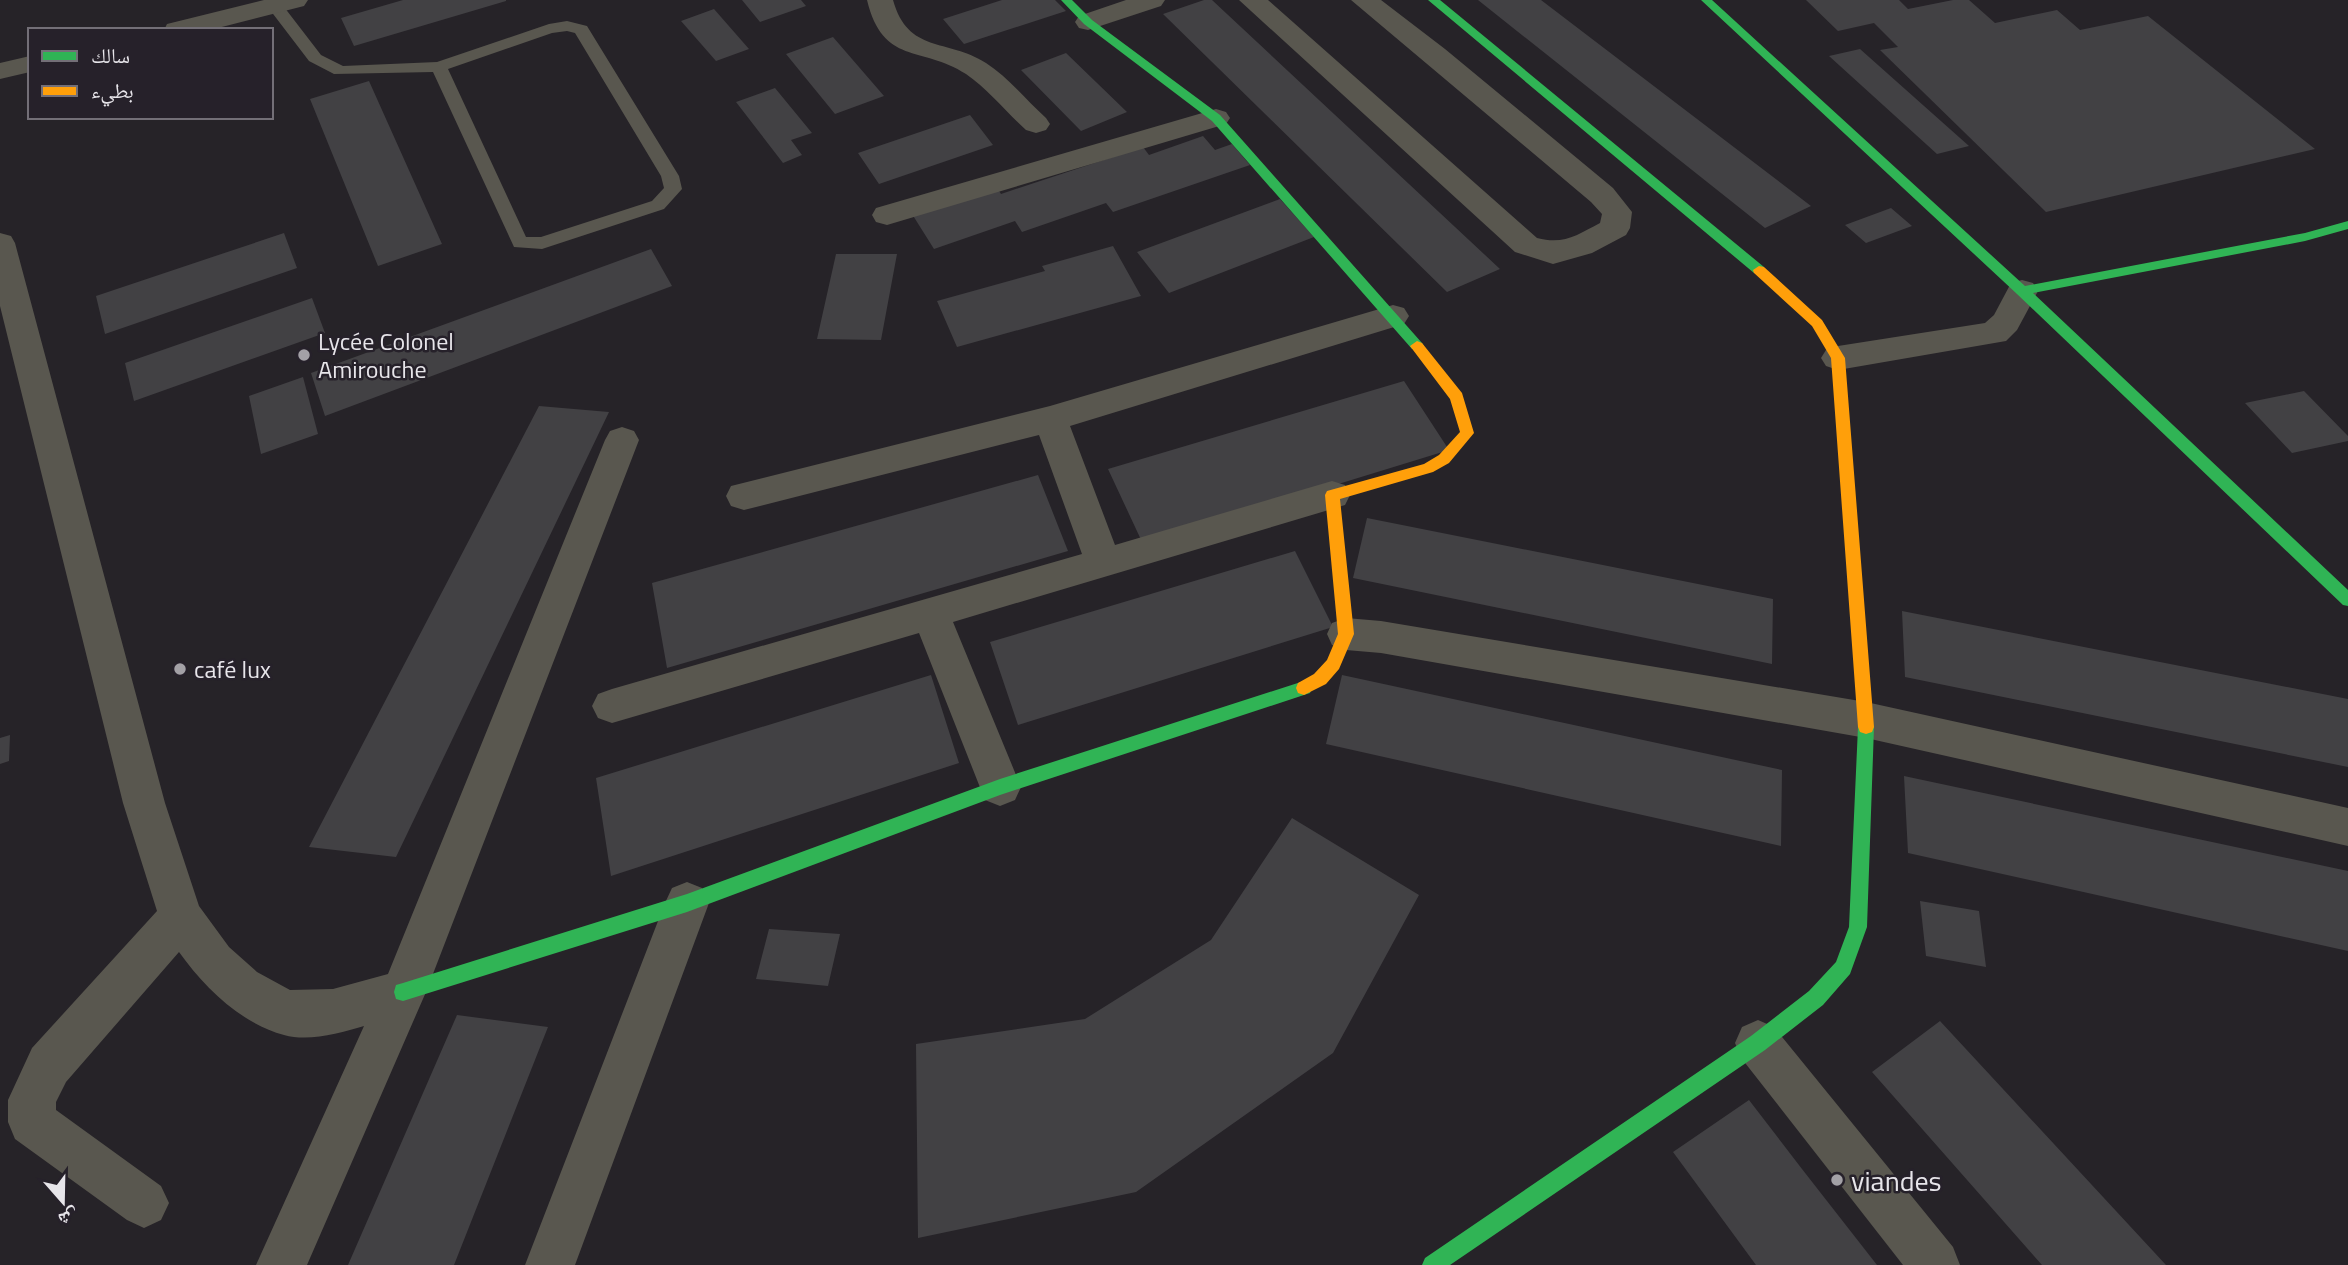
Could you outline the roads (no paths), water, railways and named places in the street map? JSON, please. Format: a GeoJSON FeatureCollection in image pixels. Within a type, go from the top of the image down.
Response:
{"type":"FeatureCollection","features":[{"type":"Feature","properties":{"kind":"main road"},"geometry":{"type":"LineString","coordinates":[[403,992],[687,903],[1000,787],[1300,690],[1320,679],[1333,664],[1346,634],[1332,495],[1428,468],[1444,459],[1467,433],[1457,397],[1393,316],[1216,118],[1088,22],[1066,0]]}},
{"type":"Feature","properties":{"kind":"main road"},"geometry":{"type":"LineString","coordinates":[[1432,1265],[1758,1043],[1816,998],[1843,968],[1858,927],[1866,720],[1838,358],[1817,323],[1790,296],[1433,0]]}},
{"type":"Feature","properties":{"kind":"main road"},"geometry":{"type":"LineString","coordinates":[[1706,0],[2022,291],[2348,600]]}},
{"type":"Feature","properties":{"kind":"main road"},"geometry":{"type":"LineString","coordinates":[[2022,291],[2305,237],[2348,225]]}},
{"type":"Feature","properties":{"kind":"street"},"geometry":{"type":"LineString","coordinates":[[880,0],[881,9],[894,33],[914,47],[975,68],[1036,124]]}},
{"type":"Feature","properties":{"kind":"street"},"geometry":{"type":"LineString","coordinates":[[1088,22],[1152,0]]}},
{"type":"Feature","properties":{"kind":"street"},"geometry":{"type":"LineString","coordinates":[[1252,0],[1525,245],[1553,253],[1581,246],[1615,228],[1617,212],[1602,195],[1435,55],[1364,0]]}},
{"type":"Feature","properties":{"kind":"street"},"geometry":{"type":"LineString","coordinates":[[183,28],[245,7],[285,3]]}},
{"type":"Feature","properties":{"kind":"street"},"geometry":{"type":"LineString","coordinates":[[0,72],[28,65]]}},
{"type":"Feature","properties":{"kind":"street"},"geometry":{"type":"LineString","coordinates":[[887,215],[1216,118]]}},
{"type":"Feature","properties":{"kind":"street"},"geometry":{"type":"LineString","coordinates":[[0,243],[144,803],[181,917],[222,971],[241,988],[286,1013],[333,1012],[403,992]]}},
{"type":"Feature","properties":{"kind":"street"},"geometry":{"type":"LineString","coordinates":[[1838,358],[1994,334],[2007,321],[2022,291]]}},
{"type":"Feature","properties":{"kind":"street"},"geometry":{"type":"LineString","coordinates":[[744,496],[1050,419],[1393,316]]}},
{"type":"Feature","properties":{"kind":"street"},"geometry":{"type":"LineString","coordinates":[[1050,419],[1104,564]]}},
{"type":"Feature","properties":{"kind":"street"},"geometry":{"type":"LineString","coordinates":[[281,1265],[403,992],[622,440]]}},
{"type":"Feature","properties":{"kind":"street"},"geometry":{"type":"LineString","coordinates":[[612,706],[1332,495]]}},
{"type":"Feature","properties":{"kind":"street"},"geometry":{"type":"LineString","coordinates":[[930,612],[1000,787]]}},
{"type":"Feature","properties":{"kind":"street"},"geometry":{"type":"LineString","coordinates":[[1346,634],[1381,637],[1866,720],[2348,827]]}},
{"type":"Feature","properties":{"kind":"street"},"geometry":{"type":"LineString","coordinates":[[550,1265],[687,903]]}},
{"type":"Feature","properties":{"kind":"street"},"geometry":{"type":"LineString","coordinates":[[144,1203],[32,1122],[32,1100],[49,1065],[181,917]]}},
{"type":"Feature","properties":{"kind":"street"},"geometry":{"type":"LineString","coordinates":[[1758,1043],[1936,1265]]}},
{"type":"Feature","properties":{"kind":"lane"},"geometry":{"type":"LineString","coordinates":[[285,3],[315,58],[340,71],[439,67],[548,29],[567,26],[581,29],[670,177],[673,190],[658,205],[542,243],[520,243],[439,67]]}},
{"type":"Feature","properties":{"kind":"place","name":"Lycée Colonel Amirouche"},"geometry":{"type":"Point","coordinates":[304,355]}},
{"type":"Feature","properties":{"kind":"place","name":"café lux"},"geometry":{"type":"Point","coordinates":[180,669]}},
{"type":"Feature","properties":{"kind":"place","name":"viandes"},"geometry":{"type":"Point","coordinates":[1837,1180]}}]}
